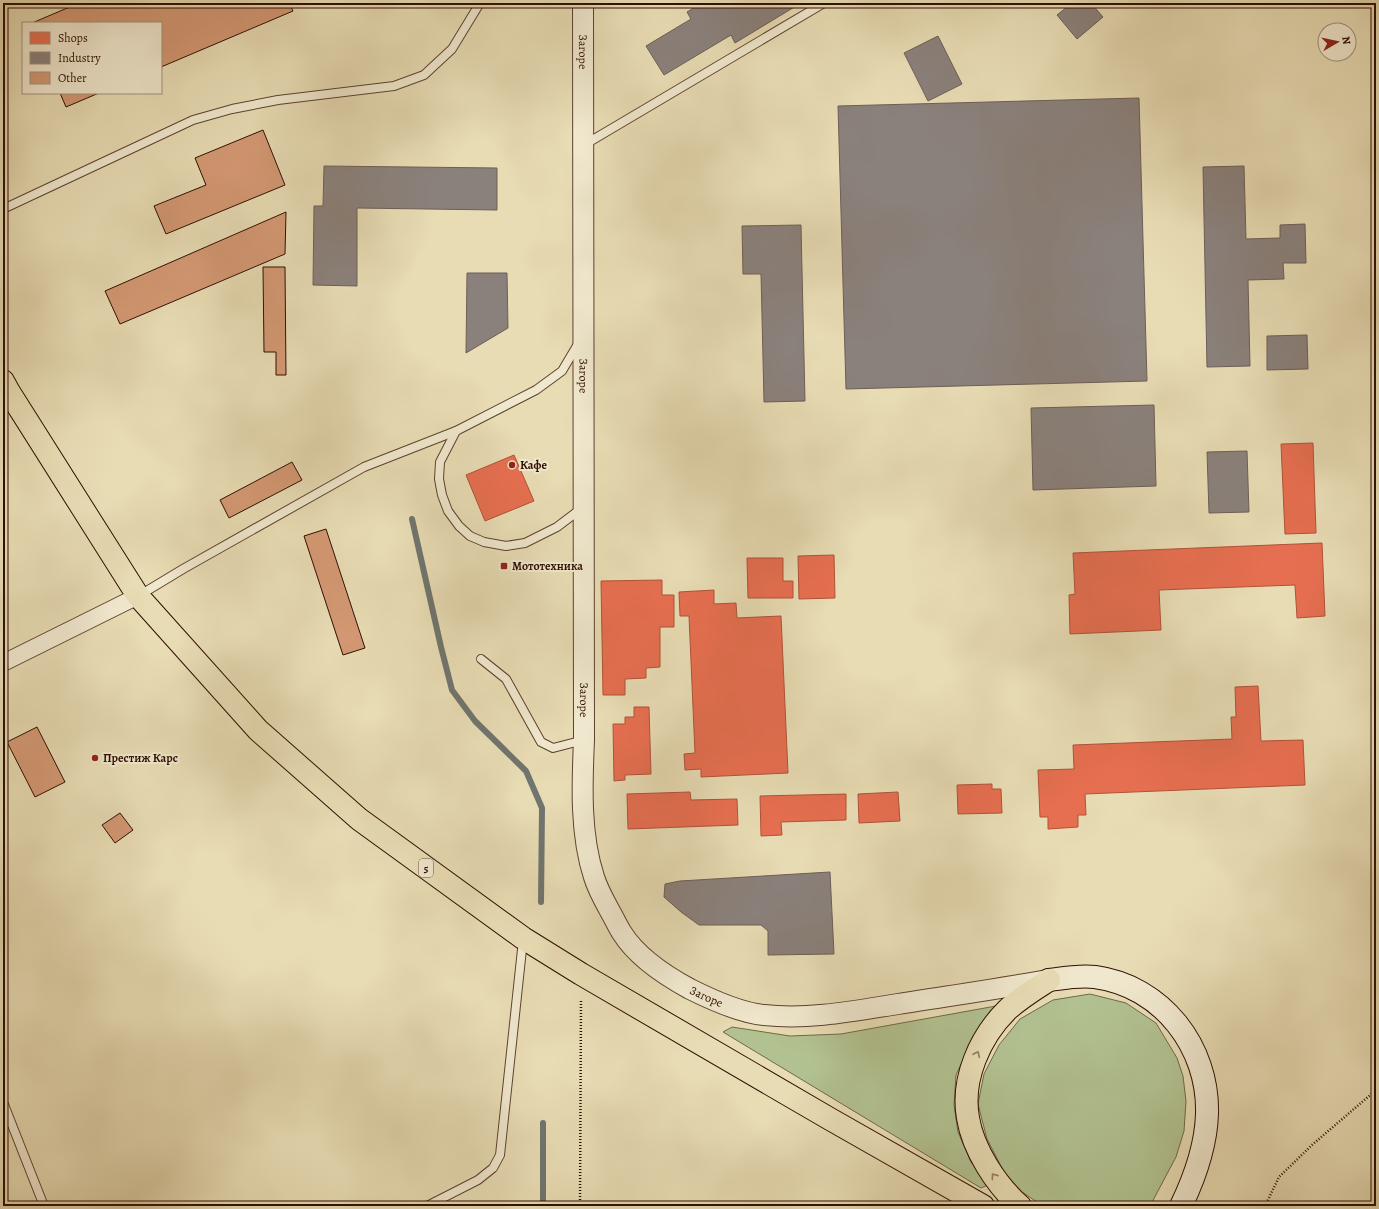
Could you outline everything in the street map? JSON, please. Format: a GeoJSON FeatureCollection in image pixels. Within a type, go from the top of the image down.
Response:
{"type":"FeatureCollection","features":[{"type":"Feature","properties":{"kind":"main road","name":"5"},"geometry":{"type":"LineString","coordinates":[[3,380],[138,596],[258,730],[359,819],[523,938],[581,974],[983,1206]]}},
{"type":"Feature","properties":{"kind":"main road"},"geometry":{"type":"LineString","coordinates":[[1020,1206],[999,1183],[989,1168],[973,1136],[968,1118],[967,1098],[968,1081],[974,1062],[981,1045],[992,1028],[1006,1011],[1022,997],[1049,980],[1094,976],[1116,981],[1136,990],[1153,1000],[1168,1013],[1183,1030],[1193,1048],[1202,1071],[1207,1112],[1206,1132],[1203,1150],[1195,1175],[1181,1206]]}},
{"type":"Feature","properties":{"kind":"street","name":"Загоре"},"geometry":{"type":"LineString","coordinates":[[583,3],[584,816],[587,846],[594,878],[606,905],[623,935],[645,959],[671,979],[692,990],[730,1006],[763,1015],[795,1016],[833,1014],[1049,980]]}},
{"type":"Feature","properties":{"kind":"street"},"geometry":{"type":"LineString","coordinates":[[3,663],[138,596]]}},
{"type":"Feature","properties":{"kind":"lane"},"geometry":{"type":"LineString","coordinates":[[3,209],[193,120],[232,109],[278,100],[394,86],[424,75],[452,49],[480,3]]}},
{"type":"Feature","properties":{"kind":"lane"},"geometry":{"type":"LineString","coordinates":[[583,145],[824,3]]}},
{"type":"Feature","properties":{"kind":"lane"},"geometry":{"type":"LineString","coordinates":[[138,596],[364,467],[456,431],[536,390],[562,371],[584,335]]}},
{"type":"Feature","properties":{"kind":"lane"},"geometry":{"type":"LineString","coordinates":[[456,431],[440,462],[439,479],[442,495],[448,511],[459,526],[470,536],[484,542],[506,546],[525,543],[557,527],[584,507]]}},
{"type":"Feature","properties":{"kind":"lane"},"geometry":{"type":"LineString","coordinates":[[482,659],[506,679],[541,742],[553,748],[584,740]]}},
{"type":"Feature","properties":{"kind":"lane"},"geometry":{"type":"LineString","coordinates":[[427,1206],[478,1180],[493,1168],[500,1155],[523,938]]}},
{"type":"Feature","properties":{"kind":"lane"},"geometry":{"type":"LineString","coordinates":[[3,1102],[44,1206]]}},
{"type":"Feature","properties":{"kind":"path"},"geometry":{"type":"LineString","coordinates":[[580,1206],[581,974]]}},
{"type":"Feature","properties":{"kind":"path"},"geometry":{"type":"LineString","coordinates":[[1265,1206],[1279,1177],[1312,1145],[1376,1090]]}},
{"type":"Feature","properties":{"kind":"green space"},"geometry":{"type":"Polygon","coordinates":[[[1090,994],[1126,1003],[1156,1023],[1177,1058],[1183,1076],[1186,1101],[1184,1131],[1176,1157],[1150,1206],[1043,1206],[1022,1192],[1004,1172],[987,1139],[978,1104],[984,1074],[999,1045],[1020,1019],[1053,1000],[1090,994]]]}},
{"type":"Feature","properties":{"kind":"green space"},"geometry":{"type":"Polygon","coordinates":[[[996,1006],[968,1049],[956,1075],[954,1105],[958,1132],[971,1162],[990,1184],[981,1188],[723,1032],[732,1027],[790,1036],[841,1034],[996,1006]]]}},
{"type":"Feature","properties":{"kind":"building: Shops"},"geometry":{"type":"Polygon","coordinates":[[[1313,443],[1316,533],[1285,534],[1281,444],[1313,443]]]}},
{"type":"Feature","properties":{"kind":"building: Shops"},"geometry":{"type":"Polygon","coordinates":[[[514,455],[534,501],[485,521],[466,475],[514,455]]]}},
{"type":"Feature","properties":{"kind":"building: Shops"},"geometry":{"type":"Polygon","coordinates":[[[1322,543],[1325,616],[1297,618],[1295,585],[1159,590],[1161,630],[1070,634],[1069,595],[1075,594],[1073,553],[1322,543]]]}},
{"type":"Feature","properties":{"kind":"building: Shops"},"geometry":{"type":"Polygon","coordinates":[[[834,555],[835,598],[799,599],[798,556],[834,555]]]}},
{"type":"Feature","properties":{"kind":"building: Shops"},"geometry":{"type":"Polygon","coordinates":[[[747,558],[783,558],[783,581],[793,581],[793,598],[748,598],[747,558]]]}},
{"type":"Feature","properties":{"kind":"building: Shops"},"geometry":{"type":"Polygon","coordinates":[[[662,580],[662,595],[674,595],[674,627],[660,627],[660,667],[646,668],[646,678],[625,679],[625,695],[603,695],[601,581],[662,580]]]}},
{"type":"Feature","properties":{"kind":"building: Shops"},"geometry":{"type":"Polygon","coordinates":[[[714,590],[714,604],[736,603],[737,618],[781,616],[788,773],[701,777],[701,769],[685,770],[684,754],[695,753],[689,616],[680,616],[679,592],[714,590]]]}},
{"type":"Feature","properties":{"kind":"building: Shops"},"geometry":{"type":"Polygon","coordinates":[[[1258,686],[1261,741],[1303,740],[1305,785],[1085,794],[1086,815],[1078,815],[1078,827],[1048,829],[1048,817],[1040,817],[1038,770],[1074,769],[1073,745],[1232,739],[1231,717],[1236,717],[1235,687],[1258,686]]]}},
{"type":"Feature","properties":{"kind":"building: Shops"},"geometry":{"type":"Polygon","coordinates":[[[634,707],[649,707],[651,774],[625,775],[625,780],[614,781],[613,724],[625,724],[625,717],[634,717],[634,707]]]}},
{"type":"Feature","properties":{"kind":"building: Shops"},"geometry":{"type":"Polygon","coordinates":[[[992,784],[992,789],[1001,789],[1002,813],[958,814],[957,785],[992,784]]]}},
{"type":"Feature","properties":{"kind":"building: Shops"},"geometry":{"type":"Polygon","coordinates":[[[690,792],[691,800],[737,799],[738,825],[628,829],[627,794],[690,792]]]}},
{"type":"Feature","properties":{"kind":"building: Shops"},"geometry":{"type":"Polygon","coordinates":[[[898,792],[900,821],[859,823],[858,794],[898,792]]]}},
{"type":"Feature","properties":{"kind":"building: Shops"},"geometry":{"type":"Polygon","coordinates":[[[846,794],[846,820],[781,822],[782,835],[761,836],[760,796],[846,794]]]}},
{"type":"Feature","properties":{"kind":"building: Industry"},"geometry":{"type":"Polygon","coordinates":[[[702,3],[801,3],[735,43],[731,35],[664,75],[646,46],[691,19],[687,12],[702,3]]]}},
{"type":"Feature","properties":{"kind":"building: Industry"},"geometry":{"type":"Polygon","coordinates":[[[1072,3],[1091,3],[1103,17],[1077,39],[1057,15],[1072,3]]]}},
{"type":"Feature","properties":{"kind":"building: Industry"},"geometry":{"type":"Polygon","coordinates":[[[938,36],[962,84],[928,101],[904,53],[938,36]]]}},
{"type":"Feature","properties":{"kind":"building: Industry"},"geometry":{"type":"Polygon","coordinates":[[[1139,98],[1147,381],[846,389],[838,106],[1139,98]]]}},
{"type":"Feature","properties":{"kind":"building: Industry"},"geometry":{"type":"Polygon","coordinates":[[[324,166],[497,168],[497,210],[357,208],[357,286],[313,285],[314,206],[323,206],[324,166]]]}},
{"type":"Feature","properties":{"kind":"building: Industry"},"geometry":{"type":"Polygon","coordinates":[[[1244,166],[1246,239],[1280,238],[1280,225],[1305,224],[1306,263],[1283,263],[1284,279],[1248,280],[1250,366],[1207,367],[1203,167],[1244,166]]]}},
{"type":"Feature","properties":{"kind":"building: Industry"},"geometry":{"type":"Polygon","coordinates":[[[801,225],[805,401],[764,402],[761,274],[743,274],[742,226],[801,225]]]}},
{"type":"Feature","properties":{"kind":"building: Industry"},"geometry":{"type":"Polygon","coordinates":[[[467,273],[507,273],[508,328],[466,353],[467,273]]]}},
{"type":"Feature","properties":{"kind":"building: Industry"},"geometry":{"type":"Polygon","coordinates":[[[1307,335],[1308,369],[1267,370],[1267,336],[1307,335]]]}},
{"type":"Feature","properties":{"kind":"building: Industry"},"geometry":{"type":"Polygon","coordinates":[[[1154,405],[1156,486],[1033,490],[1031,408],[1154,405]]]}},
{"type":"Feature","properties":{"kind":"building: Industry"},"geometry":{"type":"Polygon","coordinates":[[[1247,451],[1249,512],[1209,513],[1207,452],[1247,451]]]}},
{"type":"Feature","properties":{"kind":"building: Industry"},"geometry":{"type":"Polygon","coordinates":[[[830,872],[834,954],[768,955],[768,931],[761,925],[699,925],[664,897],[665,884],[680,881],[830,872]]]}},
{"type":"Feature","properties":{"kind":"building: Other"},"geometry":{"type":"Polygon","coordinates":[[[79,3],[289,3],[293,11],[162,67],[162,22],[34,22],[79,3]]]}},
{"type":"Feature","properties":{"kind":"building: Other"},"geometry":{"type":"Polygon","coordinates":[[[60,94],[97,94],[66,107],[60,94]]]}},
{"type":"Feature","properties":{"kind":"building: Other"},"geometry":{"type":"Polygon","coordinates":[[[263,130],[285,185],[166,234],[154,206],[206,185],[195,158],[263,130]]]}},
{"type":"Feature","properties":{"kind":"building: Other"},"geometry":{"type":"Polygon","coordinates":[[[286,212],[285,254],[120,324],[105,291],[286,212]]]}},
{"type":"Feature","properties":{"kind":"building: Other"},"geometry":{"type":"Polygon","coordinates":[[[263,267],[285,267],[286,375],[276,375],[276,352],[264,352],[263,267]]]}},
{"type":"Feature","properties":{"kind":"building: Other"},"geometry":{"type":"Polygon","coordinates":[[[292,462],[302,480],[229,518],[220,500],[292,462]]]}},
{"type":"Feature","properties":{"kind":"building: Other"},"geometry":{"type":"Polygon","coordinates":[[[326,529],[365,648],[343,655],[304,536],[326,529]]]}},
{"type":"Feature","properties":{"kind":"building: Other"},"geometry":{"type":"Polygon","coordinates":[[[37,727],[65,782],[35,797],[7,742],[37,727]]]}},
{"type":"Feature","properties":{"kind":"building: Other"},"geometry":{"type":"Polygon","coordinates":[[[120,813],[133,830],[115,843],[102,825],[120,813]]]}},
{"type":"Feature","properties":{"kind":"waterway"},"geometry":{"type":"LineString","coordinates":[[412,519],[452,690],[475,721],[526,771],[542,808],[541,902]]}},
{"type":"Feature","properties":{"kind":"waterway"},"geometry":{"type":"LineString","coordinates":[[543,1123],[543,1206]]}},
{"type":"Feature","properties":{"kind":"place","name":"Кафе"},"geometry":{"type":"Point","coordinates":[512,465]}},
{"type":"Feature","properties":{"kind":"place","name":"Мототехника"},"geometry":{"type":"Point","coordinates":[504,566]}},
{"type":"Feature","properties":{"kind":"place","name":"Престиж Карс"},"geometry":{"type":"Point","coordinates":[95,758]}}]}
